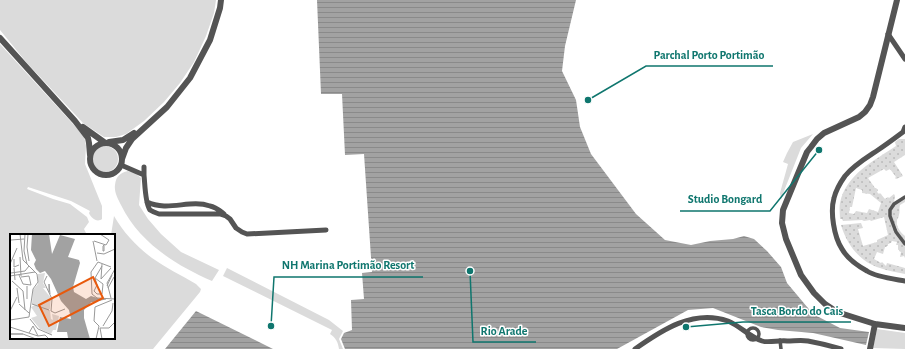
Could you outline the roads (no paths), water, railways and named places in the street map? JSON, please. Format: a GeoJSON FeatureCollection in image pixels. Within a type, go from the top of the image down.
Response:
{"type":"FeatureCollection","features":[{"type":"Feature","properties":{"kind":"street"},"geometry":{"type":"LineString","coordinates":[[0,38],[75,120],[88,138],[90,146],[90,162],[95,171],[104,175],[111,174],[117,171],[122,162],[124,151],[128,144],[145,126],[167,107],[190,78],[210,40],[221,0]]}},
{"type":"Feature","properties":{"kind":"street"},"geometry":{"type":"LineString","coordinates":[[897,0],[870,105],[859,117],[824,133],[817,139],[807,152],[783,210],[782,223],[786,239],[801,275],[814,293],[825,304],[837,312],[875,324],[905,328]]}},
{"type":"Feature","properties":{"kind":"street"},"geometry":{"type":"LineString","coordinates":[[888,34],[905,59]]}},
{"type":"Feature","properties":{"kind":"street"},"geometry":{"type":"LineString","coordinates":[[75,120],[90,133],[117,146],[121,152],[122,162]]}},
{"type":"Feature","properties":{"kind":"street"},"geometry":{"type":"LineString","coordinates":[[90,155],[95,146],[98,144],[123,140],[145,126]]}},
{"type":"Feature","properties":{"kind":"street"},"geometry":{"type":"LineString","coordinates":[[905,127],[903,132],[855,165],[837,188],[833,199],[834,225],[837,238],[842,249],[856,264],[868,272],[887,278],[905,281]]}},
{"type":"Feature","properties":{"kind":"street"},"geometry":{"type":"LineString","coordinates":[[122,162],[144,175]]}},
{"type":"Feature","properties":{"kind":"street"},"geometry":{"type":"LineString","coordinates":[[144,167],[147,202],[150,210],[159,214],[212,213],[226,216]]}},
{"type":"Feature","properties":{"kind":"street"},"geometry":{"type":"LineString","coordinates":[[905,196],[894,204],[890,210],[890,216],[896,232],[905,244]]}},
{"type":"Feature","properties":{"kind":"street"},"geometry":{"type":"LineString","coordinates":[[147,202],[156,206],[203,204],[211,206],[217,208],[230,219],[236,228],[247,234],[326,230]]}},
{"type":"Feature","properties":{"kind":"street"},"geometry":{"type":"LineString","coordinates":[[635,349],[660,332],[690,319],[703,317],[717,318],[729,322],[764,342],[780,340],[808,341],[841,349]]}},
{"type":"Feature","properties":{"kind":"street"},"geometry":{"type":"LineString","coordinates":[[870,349],[875,324]]}},
{"type":"Feature","properties":{"kind":"street"},"geometry":{"type":"LineString","coordinates":[[780,340],[781,349]]}},
{"type":"Feature","properties":{"kind":"place","name":"Parchal Porto Portimão"},"geometry":{"type":"Point","coordinates":[588,100]}},
{"type":"Feature","properties":{"kind":"place","name":"Studio Bongard"},"geometry":{"type":"Point","coordinates":[819,150]}},
{"type":"Feature","properties":{"kind":"place","name":"Rio Arade"},"geometry":{"type":"Point","coordinates":[470,271]}},
{"type":"Feature","properties":{"kind":"place","name":"NH Marina Portimão Resort"},"geometry":{"type":"Point","coordinates":[271,326]}},
{"type":"Feature","properties":{"kind":"place","name":"Tasca Bordo do Cais"},"geometry":{"type":"Point","coordinates":[686,327]}}]}
